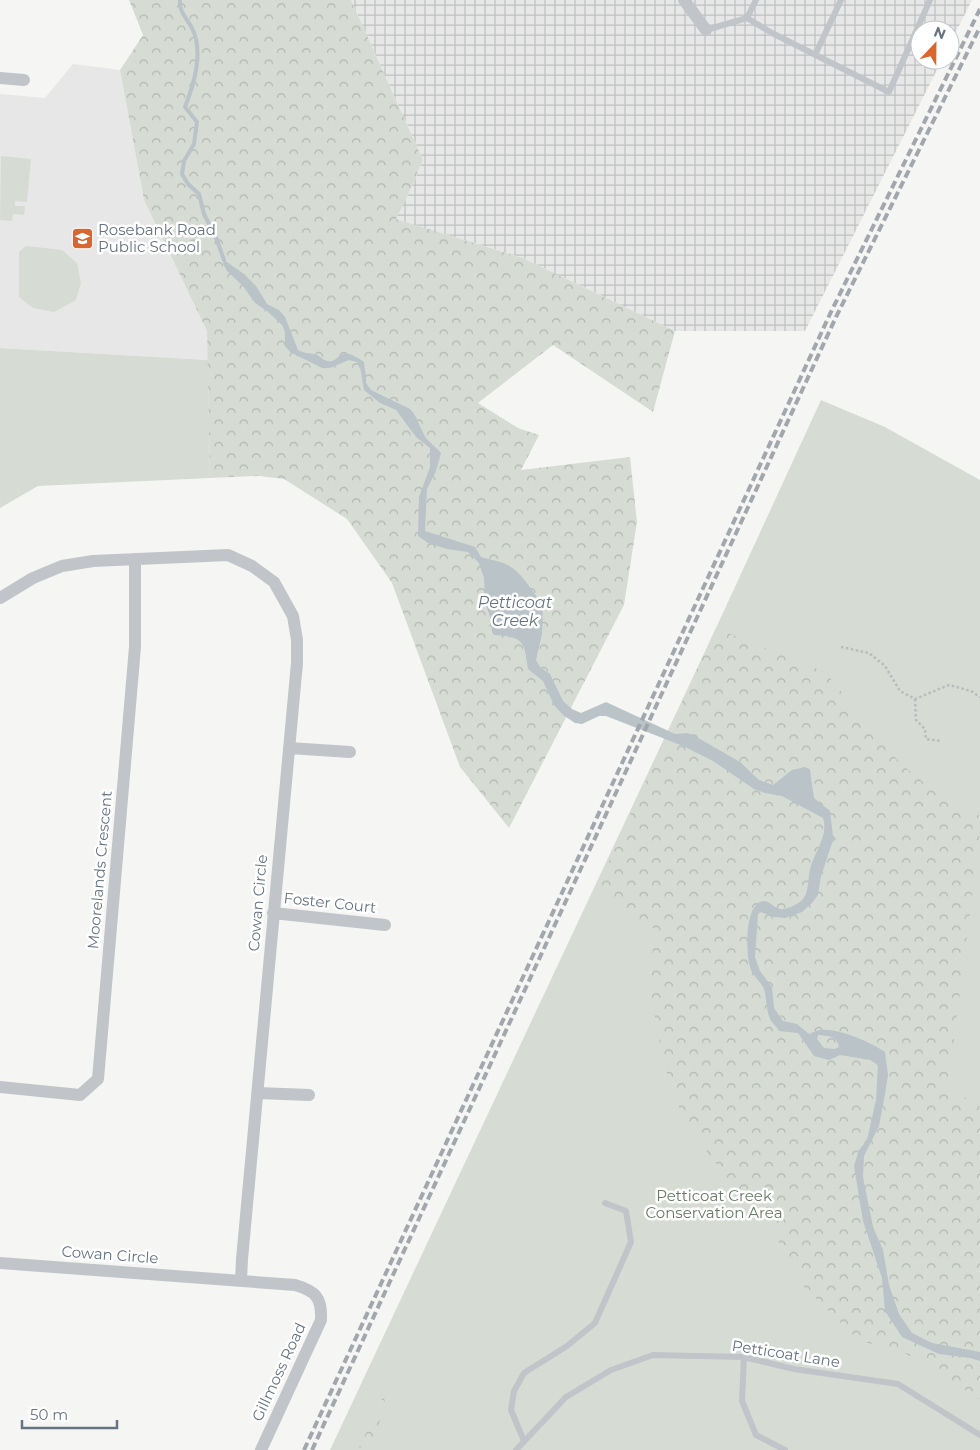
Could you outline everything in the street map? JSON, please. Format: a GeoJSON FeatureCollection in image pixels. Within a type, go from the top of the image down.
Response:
{"type":"FeatureCollection","features":[{"type":"Feature","properties":{"kind":"street"},"geometry":{"type":"LineString","coordinates":[[687,1],[706,30]]}},
{"type":"Feature","properties":{"kind":"street"},"geometry":{"type":"LineString","coordinates":[[0,78],[24,80]]}},
{"type":"Feature","properties":{"kind":"street","name":"Cowan Circle"},"geometry":{"type":"LineString","coordinates":[[0,598],[33,578],[62,566],[93,561],[228,556],[252,566],[274,582],[293,616],[297,640],[297,663],[272,913],[241,1280],[0,1263]]}},
{"type":"Feature","properties":{"kind":"street","name":"Moorelands Crescent"},"geometry":{"type":"LineString","coordinates":[[0,1087],[80,1095],[98,1079],[135,647],[135,559]]}},
{"type":"Feature","properties":{"kind":"street"},"geometry":{"type":"LineString","coordinates":[[289,748],[350,752]]}},
{"type":"Feature","properties":{"kind":"street","name":"Foster Court"},"geometry":{"type":"LineString","coordinates":[[272,913],[385,925]]}},
{"type":"Feature","properties":{"kind":"street"},"geometry":{"type":"LineString","coordinates":[[258,1093],[309,1096]]}},
{"type":"Feature","properties":{"kind":"street","name":"Gillmoss Road"},"geometry":{"type":"LineString","coordinates":[[241,1280],[304,1287],[319,1298],[322,1307],[321,1320],[261,1450]]}},
{"type":"Feature","properties":{"kind":"lane"},"geometry":{"type":"LineString","coordinates":[[706,30],[747,18],[756,0]]}},
{"type":"Feature","properties":{"kind":"lane"},"geometry":{"type":"LineString","coordinates":[[816,55],[842,0]]}},
{"type":"Feature","properties":{"kind":"lane"},"geometry":{"type":"LineString","coordinates":[[747,18],[772,33],[889,92],[930,0]]}},
{"type":"Feature","properties":{"kind":"lane"},"geometry":{"type":"LineString","coordinates":[[524,1441],[511,1410],[514,1391],[524,1373],[567,1346],[595,1323],[631,1242],[626,1211],[606,1203]]}},
{"type":"Feature","properties":{"kind":"lane","name":"Petticoat Lane"},"geometry":{"type":"LineString","coordinates":[[516,1450],[566,1397],[611,1370],[653,1355],[744,1357],[794,1369],[898,1384],[980,1436]]}},
{"type":"Feature","properties":{"kind":"lane"},"geometry":{"type":"LineString","coordinates":[[744,1357],[742,1401],[756,1435],[785,1450]]}},
{"type":"Feature","properties":{"kind":"path"},"geometry":{"type":"LineString","coordinates":[[841,647],[869,653],[885,666],[900,692],[915,699],[949,685],[971,691],[980,697]]}},
{"type":"Feature","properties":{"kind":"path"},"geometry":{"type":"LineString","coordinates":[[915,699],[916,720],[925,730],[926,739],[941,741]]}},
{"type":"Feature","properties":{"kind":"shaded area"},"geometry":{"type":"Polygon","coordinates":[[[351,0],[972,0],[960,24],[960,20],[910,20],[910,70],[937,70],[805,331],[675,331],[523,258],[395,219],[423,160],[351,0]]]}},
{"type":"Feature","properties":{"kind":"shaded area","name":"Rosebank Road Public School"},"geometry":{"type":"Polygon","coordinates":[[[73,64],[120,70],[144,200],[207,331],[208,360],[0,348],[0,94],[45,98],[73,64]]]}},
{"type":"Feature","properties":{"kind":"green space"},"geometry":{"type":"Polygon","coordinates":[[[129,0],[351,0],[423,160],[396,219],[523,258],[675,331],[653,412],[553,345],[478,403],[518,428],[539,435],[521,470],[630,457],[637,522],[624,605],[509,828],[460,767],[392,583],[347,519],[284,479],[259,476],[210,478],[207,331],[144,200],[120,70],[143,35],[129,0]]]}},
{"type":"Feature","properties":{"kind":"green space"},"geometry":{"type":"Polygon","coordinates":[[[1,156],[31,159],[27,202],[15,201],[15,206],[25,206],[24,215],[13,214],[12,221],[0,220],[1,156]]]}},
{"type":"Feature","properties":{"kind":"green space"},"geometry":{"type":"Polygon","coordinates":[[[26,246],[62,250],[77,263],[81,283],[76,300],[54,312],[33,308],[19,297],[19,252],[26,246]]]}},
{"type":"Feature","properties":{"kind":"green space"},"geometry":{"type":"Polygon","coordinates":[[[0,348],[208,360],[210,478],[38,486],[0,508],[0,348]]]}},
{"type":"Feature","properties":{"kind":"green space","name":"Petticoat Creek Conservation Area"},"geometry":{"type":"Polygon","coordinates":[[[821,400],[885,427],[980,480],[980,1450],[330,1450],[716,628],[821,400]]]}},
{"type":"Feature","properties":{"kind":"green space"},"geometry":{"type":"Polygon","coordinates":[[[716,628],[825,672],[899,762],[941,797],[980,816],[980,833],[948,1088],[980,1106],[980,1399],[900,1350],[868,1343],[852,1334],[804,1287],[768,1223],[732,1185],[690,1129],[672,1093],[661,1050],[649,984],[655,929],[607,901],[599,883],[716,628]]]}},
{"type":"Feature","properties":{"kind":"green space"},"geometry":{"type":"Polygon","coordinates":[[[388,1386],[373,1450],[358,1450],[388,1386]]]}},
{"type":"Feature","properties":{"kind":"water","name":"Petticoat Creek"},"geometry":{"type":"Polygon","coordinates":[[[224,260],[244,274],[256,286],[267,304],[279,310],[285,317],[298,350],[317,355],[328,361],[335,360],[344,354],[355,356],[364,362],[366,383],[371,390],[413,412],[426,438],[441,453],[436,471],[427,489],[425,531],[475,547],[481,557],[508,565],[524,580],[543,604],[542,634],[536,660],[540,667],[550,674],[563,701],[572,709],[581,713],[606,702],[675,734],[687,733],[693,735],[740,762],[759,780],[773,785],[792,770],[805,767],[810,771],[814,798],[830,811],[835,839],[821,876],[818,895],[812,903],[802,912],[785,918],[774,917],[761,912],[758,914],[755,957],[760,971],[772,987],[774,1008],[783,1021],[797,1024],[809,1034],[820,1030],[845,1033],[885,1052],[888,1075],[885,1094],[879,1126],[864,1156],[863,1177],[873,1227],[883,1250],[889,1285],[899,1314],[912,1333],[932,1343],[980,1352],[980,1361],[939,1354],[902,1337],[885,1311],[882,1278],[863,1221],[854,1166],[859,1150],[867,1140],[876,1100],[878,1065],[870,1060],[840,1055],[829,1060],[814,1056],[798,1033],[779,1031],[771,1021],[764,989],[750,967],[748,925],[753,909],[757,904],[764,901],[777,908],[785,909],[804,898],[807,891],[810,869],[823,837],[823,818],[782,796],[754,789],[713,761],[683,746],[606,716],[599,716],[582,724],[575,723],[563,715],[554,705],[543,681],[528,669],[521,642],[511,637],[494,635],[492,632],[485,602],[484,578],[479,563],[468,552],[447,549],[428,543],[418,536],[419,497],[430,467],[430,448],[416,437],[396,410],[380,403],[364,390],[360,367],[357,362],[349,360],[330,368],[322,368],[290,352],[285,346],[285,332],[282,325],[255,303],[243,286],[227,271],[223,264],[224,260]],[[818,1035],[817,1039],[824,1048],[834,1049],[839,1047],[838,1043],[829,1036],[818,1035]]]}},
{"type":"Feature","properties":{"kind":"waterway","name":"Petticoat Creek"},"geometry":{"type":"LineString","coordinates":[[180,0],[182,11],[196,37],[197,47],[196,68],[192,88],[185,107],[197,122],[194,144],[184,161],[182,174],[188,184],[199,194],[204,214],[217,240],[224,260]]}},
{"type":"Feature","properties":{"kind":"railway"},"geometry":{"type":"LineString","coordinates":[[304,1450],[830,314],[980,9]]}},
{"type":"Feature","properties":{"kind":"railway"},"geometry":{"type":"LineString","coordinates":[[312,1450],[836,317],[980,27]]}},
{"type":"Feature","properties":{"kind":"place","name":"Rosebank Road Public School"},"geometry":{"type":"Point","coordinates":[82,239]}}]}
